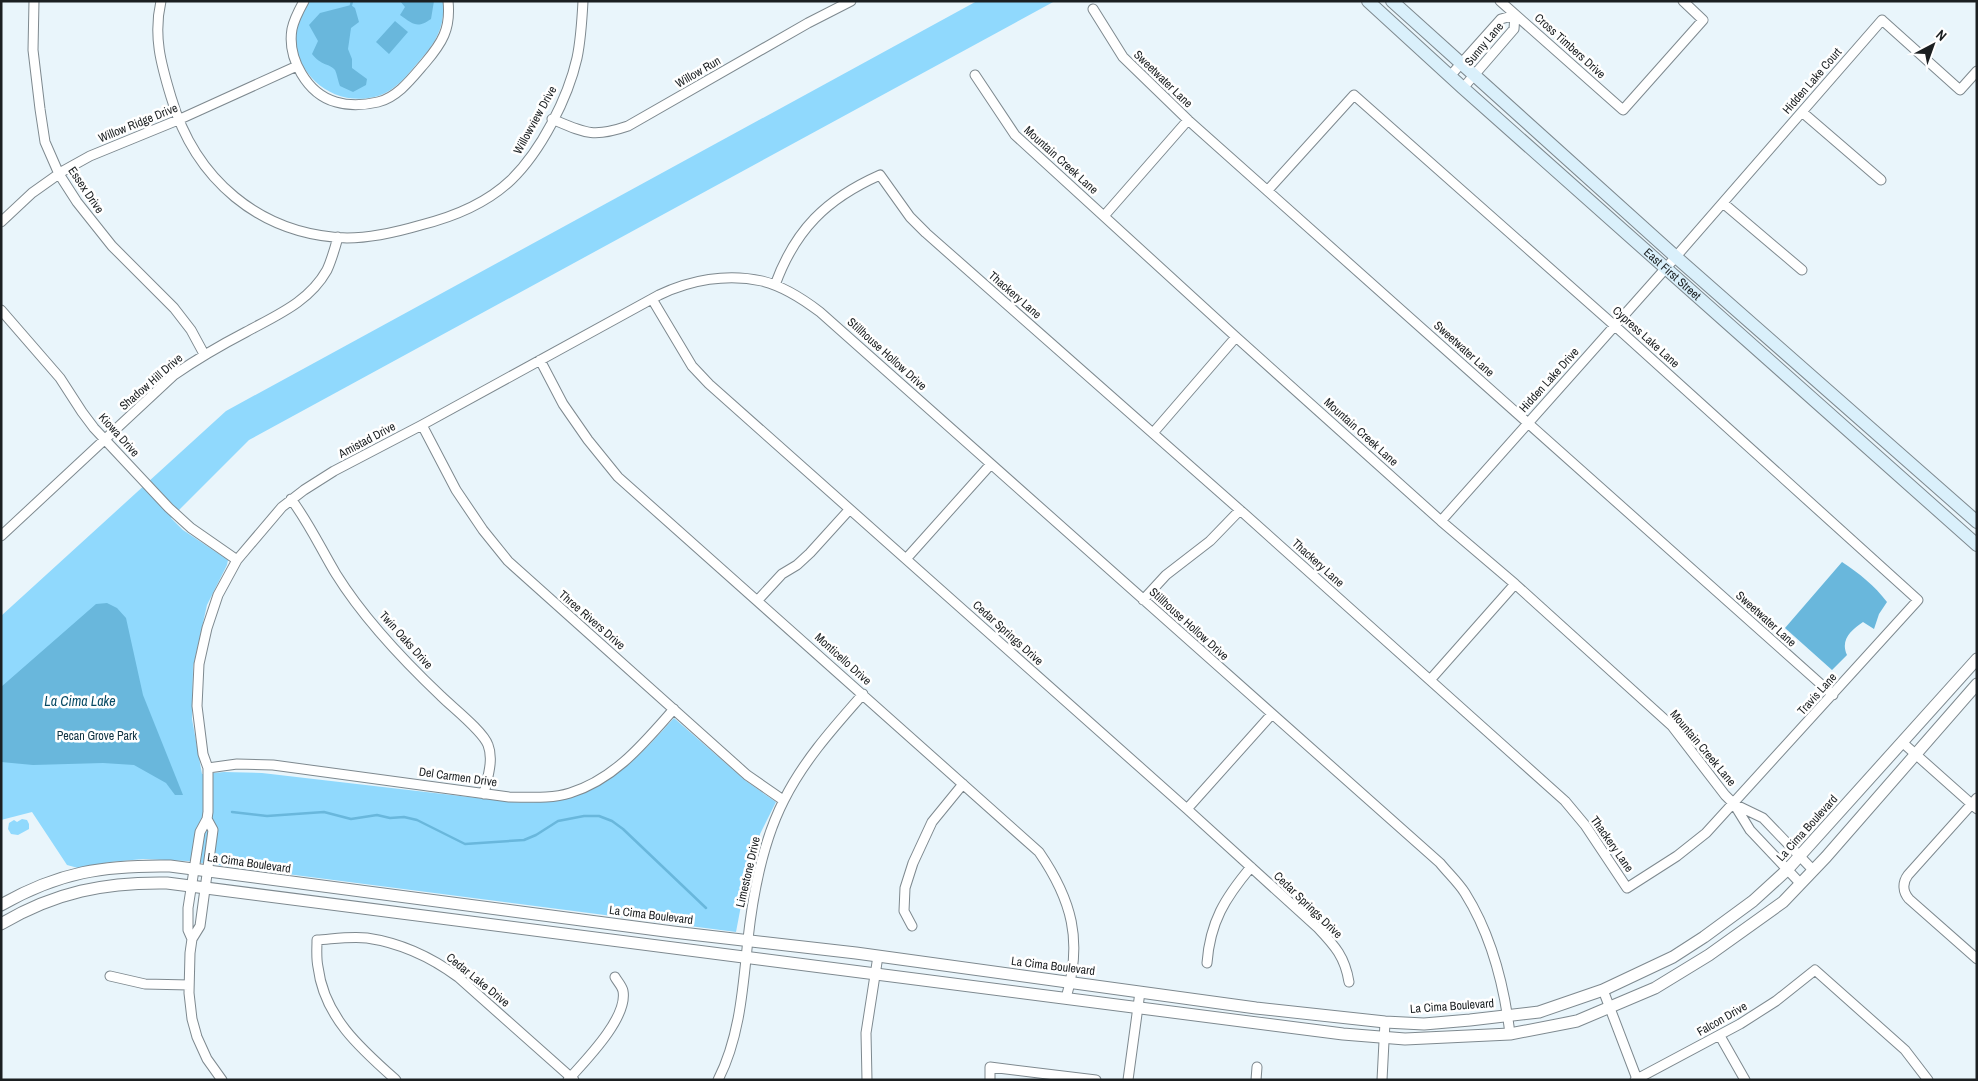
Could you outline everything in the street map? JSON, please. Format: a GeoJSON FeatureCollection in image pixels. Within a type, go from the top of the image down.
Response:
{"type":"FeatureCollection","features":[{"type":"Feature","properties":{"kind":"main road","name":"East First Street"},"geometry":{"type":"LineString","coordinates":[[1368,1],[1463,88],[1977,545]]}},
{"type":"Feature","properties":{"kind":"main road","name":"East First Street"},"geometry":{"type":"LineString","coordinates":[[1392,1],[1676,257],[1977,522]]}},
{"type":"Feature","properties":{"kind":"street","name":"Essex Drive"},"geometry":{"type":"LineString","coordinates":[[34,1],[33,50],[40,109],[45,142],[59,174],[77,202],[112,246],[174,308],[204,354]]}},
{"type":"Feature","properties":{"kind":"street","name":"Willowview Drive"},"geometry":{"type":"LineString","coordinates":[[161,1],[157,19],[159,58],[178,120],[191,148],[211,175],[244,206],[275,223],[310,234],[348,238],[391,234],[431,223],[489,197],[511,180],[526,163],[552,119],[569,85],[577,57],[583,1]]}},
{"type":"Feature","properties":{"kind":"street"},"geometry":{"type":"LineString","coordinates":[[304,1],[296,15],[292,31],[293,51],[297,66],[305,79],[320,94],[335,102],[356,105],[379,102],[395,94],[439,47],[448,23],[448,1]]}},
{"type":"Feature","properties":{"kind":"street","name":"Willow Run"},"geometry":{"type":"LineString","coordinates":[[552,119],[593,134],[608,133],[628,126],[808,23],[851,1]]}},
{"type":"Feature","properties":{"kind":"street","name":"Cross Timbers Drive"},"geometry":{"type":"LineString","coordinates":[[1500,1],[1623,110],[1703,20],[1682,1]]}},
{"type":"Feature","properties":{"kind":"street","name":"Sweetwater Lane"},"geometry":{"type":"LineString","coordinates":[[1093,9],[1123,57],[1188,120],[1833,695]]}},
{"type":"Feature","properties":{"kind":"street","name":"Sunny Lane"},"geometry":{"type":"LineString","coordinates":[[1450,76],[1502,19],[1515,15],[1514,29],[1463,88]]}},
{"type":"Feature","properties":{"kind":"street","name":"Hidden Lake Court"},"geometry":{"type":"LineString","coordinates":[[1676,257],[1882,20],[1960,90],[1977,71]]}},
{"type":"Feature","properties":{"kind":"street","name":"Willow Ridge Drive"},"geometry":{"type":"LineString","coordinates":[[1,222],[32,193],[90,156],[178,120],[297,66]]}},
{"type":"Feature","properties":{"kind":"street","name":"Mountain Creek Lane"},"geometry":{"type":"LineString","coordinates":[[976,76],[1014,135],[1236,337],[1672,726],[1734,804],[1750,830],[1800,883]]}},
{"type":"Feature","properties":{"kind":"street","name":"Cypress Lake Lane"},"geometry":{"type":"LineString","coordinates":[[1268,190],[1354,95],[1615,326],[1918,600]]}},
{"type":"Feature","properties":{"kind":"street"},"geometry":{"type":"LineString","coordinates":[[1802,112],[1882,180]]}},
{"type":"Feature","properties":{"kind":"street"},"geometry":{"type":"LineString","coordinates":[[1104,216],[1188,120]]}},
{"type":"Feature","properties":{"kind":"street","name":"Thackery Lane"},"geometry":{"type":"LineString","coordinates":[[775,285],[782,264],[791,249],[802,232],[820,213],[841,195],[880,176],[910,217],[926,233],[1240,510],[1565,801],[1585,825],[1627,888],[1677,856],[1706,833],[1734,804]]}},
{"type":"Feature","properties":{"kind":"street"},"geometry":{"type":"LineString","coordinates":[[1723,203],[1802,270]]}},
{"type":"Feature","properties":{"kind":"street","name":"Shadow Hill Drive"},"geometry":{"type":"LineString","coordinates":[[3,531],[174,375],[204,354],[284,313],[303,300],[327,269],[338,237]]}},
{"type":"Feature","properties":{"kind":"street","name":"Hidden Lake Drive"},"geometry":{"type":"LineString","coordinates":[[1441,521],[1676,257]]}},
{"type":"Feature","properties":{"kind":"street","name":"Amistad Drive"},"geometry":{"type":"LineString","coordinates":[[222,1080],[207,1059],[197,1037],[192,1019],[189,985],[192,939],[188,930],[188,908],[200,832],[207,819],[208,768],[203,754],[197,706],[199,664],[207,628],[218,595],[237,560],[261,530],[291,499],[334,471],[422,425],[652,298],[679,285],[709,279],[744,279],[775,285]]}},
{"type":"Feature","properties":{"kind":"street","name":"Stillhouse Hollow Drive"},"geometry":{"type":"LineString","coordinates":[[775,285],[800,297],[820,312],[1440,863],[1464,891],[1483,924],[1497,962],[1510,1034]]}},
{"type":"Feature","properties":{"kind":"street","name":"Cedar Springs Drive"},"geometry":{"type":"LineString","coordinates":[[652,298],[692,366],[726,400],[1251,867],[1332,943],[1346,964],[1349,982]]}},
{"type":"Feature","properties":{"kind":"street","name":"Kiowa Drive"},"geometry":{"type":"LineString","coordinates":[[1,310],[60,378],[82,412],[104,439],[169,508],[191,528],[237,560]]}},
{"type":"Feature","properties":{"kind":"street"},"geometry":{"type":"LineString","coordinates":[[1153,433],[1236,337]]}},
{"type":"Feature","properties":{"kind":"street","name":"Monticello Drive"},"geometry":{"type":"LineString","coordinates":[[540,360],[563,404],[588,440],[618,476],[1039,852],[1062,892],[1070,914],[1074,934],[1074,957],[1066,998]]}},
{"type":"Feature","properties":{"kind":"street","name":"Three Rivers Drive"},"geometry":{"type":"LineString","coordinates":[[422,425],[456,490],[483,530],[508,560],[746,775],[784,800]]}},
{"type":"Feature","properties":{"kind":"street"},"geometry":{"type":"LineString","coordinates":[[906,559],[991,464]]}},
{"type":"Feature","properties":{"kind":"street","name":"Twin Oaks Drive"},"geometry":{"type":"LineString","coordinates":[[291,499],[304,516],[337,575],[386,639],[439,694],[483,735],[489,746],[490,762],[484,794]]}},
{"type":"Feature","properties":{"kind":"street"},"geometry":{"type":"LineString","coordinates":[[758,600],[782,574],[798,565],[849,510]]}},
{"type":"Feature","properties":{"kind":"street"},"geometry":{"type":"LineString","coordinates":[[1143,600],[1166,575],[1210,541],[1240,510]]}},
{"type":"Feature","properties":{"kind":"street"},"geometry":{"type":"LineString","coordinates":[[1430,680],[1515,584]]}},
{"type":"Feature","properties":{"kind":"street","name":"Travis Lane"},"geometry":{"type":"LineString","coordinates":[[1734,804],[1918,600]]}},
{"type":"Feature","properties":{"kind":"street","name":"La Cima Boulevard"},"geometry":{"type":"LineString","coordinates":[[1,905],[37,887],[66,876],[100,869],[170,866],[1385,1022],[1424,1024],[1508,1016],[1539,1012],[1603,990],[1647,970],[1697,942],[1753,901],[1800,856],[1977,659]]}},
{"type":"Feature","properties":{"kind":"street"},"geometry":{"type":"LineString","coordinates":[[1,924],[49,900],[92,887],[132,882],[167,883],[1385,1038],[1405,1039],[1510,1034],[1577,1021],[1655,988],[1710,955],[1783,902],[1977,684]]}},
{"type":"Feature","properties":{"kind":"street","name":"Limestone Drive"},"geometry":{"type":"LineString","coordinates":[[718,1080],[724,1068],[735,1032],[762,859],[770,832],[784,800],[813,754],[864,694]]}},
{"type":"Feature","properties":{"kind":"street","name":"Del Carmen Drive"},"geometry":{"type":"LineString","coordinates":[[208,768],[237,764],[273,765],[509,797],[542,797],[570,793],[605,778],[637,751],[674,710]]}},
{"type":"Feature","properties":{"kind":"street"},"geometry":{"type":"LineString","coordinates":[[1187,809],[1272,714]]}},
{"type":"Feature","properties":{"kind":"street"},"geometry":{"type":"LineString","coordinates":[[1903,742],[1975,803],[1906,877],[1904,890],[1910,900],[1977,959]]}},
{"type":"Feature","properties":{"kind":"street"},"geometry":{"type":"LineString","coordinates":[[912,926],[904,911],[905,888],[913,863],[932,822],[963,784]]}},
{"type":"Feature","properties":{"kind":"street","name":"Mountain Creek Lane"},"geometry":{"type":"LineString","coordinates":[[1734,804],[1763,818],[1813,870]]}},
{"type":"Feature","properties":{"kind":"street","name":"Amistad Drive"},"geometry":{"type":"LineString","coordinates":[[192,939],[200,926],[213,830],[207,819]]}},
{"type":"Feature","properties":{"kind":"street"},"geometry":{"type":"LineString","coordinates":[[1207,963],[1208,945],[1213,926],[1231,890],[1251,867]]}},
{"type":"Feature","properties":{"kind":"street"},"geometry":{"type":"LineString","coordinates":[[66,876],[72,893]]}},
{"type":"Feature","properties":{"kind":"street","name":"Cedar Lake Drive"},"geometry":{"type":"LineString","coordinates":[[396,1080],[348,1034],[334,1014],[323,990],[318,967],[317,940],[366,938],[397,944],[440,964],[571,1079]]}},
{"type":"Feature","properties":{"kind":"street"},"geometry":{"type":"LineString","coordinates":[[866,1080],[866,1034],[878,956]]}},
{"type":"Feature","properties":{"kind":"street","name":"Falcon Drive"},"geometry":{"type":"LineString","coordinates":[[1636,1079],[1720,1036],[1769,1005],[1815,970],[1905,1050],[1928,1080]]}},
{"type":"Feature","properties":{"kind":"street"},"geometry":{"type":"LineString","coordinates":[[110,976],[145,984],[189,985]]}},
{"type":"Feature","properties":{"kind":"street"},"geometry":{"type":"LineString","coordinates":[[571,1079],[617,1020],[623,992],[615,977]]}},
{"type":"Feature","properties":{"kind":"street"},"geometry":{"type":"LineString","coordinates":[[1603,990],[1636,1079]]}},
{"type":"Feature","properties":{"kind":"street"},"geometry":{"type":"LineString","coordinates":[[1128,1080],[1140,992]]}},
{"type":"Feature","properties":{"kind":"street"},"geometry":{"type":"LineString","coordinates":[[1382,1080],[1385,1022]]}},
{"type":"Feature","properties":{"kind":"street"},"geometry":{"type":"LineString","coordinates":[[1720,1036],[1745,1080]]}},
{"type":"Feature","properties":{"kind":"street"},"geometry":{"type":"LineString","coordinates":[[990,1080],[990,1067],[1096,1080]]}},
{"type":"Feature","properties":{"kind":"street"},"geometry":{"type":"LineString","coordinates":[[1256,1080],[1257,1067]]}},
{"type":"Feature","properties":{"kind":"green space"},"geometry":{"type":"Polygon","coordinates":[[[308,1],[443,1],[443,18],[439,33],[427,52],[391,90],[378,96],[362,99],[346,97],[332,93],[319,85],[308,74],[301,61],[296,46],[296,29],[299,18],[308,1]]]}},
{"type":"Feature","properties":{"kind":"green space","name":"Pecan Grove Park"},"geometry":{"type":"Polygon","coordinates":[[[977,1],[1055,1],[249,440],[171,518],[183,530],[228,560],[207,605],[193,667],[192,719],[202,774],[224,772],[262,773],[512,802],[540,802],[585,792],[604,782],[639,755],[674,718],[746,781],[776,802],[760,834],[753,869],[743,895],[736,932],[187,861],[143,859],[78,868],[67,865],[32,812],[1,820],[1,616],[226,411],[977,1]]]}},
{"type":"Feature","properties":{"kind":"green space"},"geometry":{"type":"Polygon","coordinates":[[[22,819],[27,820],[29,829],[18,835],[11,834],[8,829],[9,823],[22,819]]]}},
{"type":"Feature","properties":{"kind":"water"},"geometry":{"type":"Polygon","coordinates":[[[400,1],[434,1],[431,19],[418,25],[412,23],[400,15],[405,7],[400,1]]]}},
{"type":"Feature","properties":{"kind":"water"},"geometry":{"type":"Polygon","coordinates":[[[351,5],[355,8],[359,22],[351,28],[348,49],[352,59],[352,68],[367,79],[366,85],[353,92],[340,86],[335,70],[319,61],[312,54],[318,41],[309,25],[320,13],[351,5]]]}},
{"type":"Feature","properties":{"kind":"water"},"geometry":{"type":"Polygon","coordinates":[[[395,21],[408,32],[389,54],[376,42],[395,21]]]}},
{"type":"Feature","properties":{"kind":"water"},"geometry":{"type":"Polygon","coordinates":[[[1842,562],[1866,580],[1887,602],[1879,614],[1874,629],[1863,622],[1854,628],[1846,640],[1845,650],[1847,655],[1832,670],[1785,628],[1842,562]]]}},
{"type":"Feature","properties":{"kind":"water","name":"La Cima Lake"},"geometry":{"type":"Polygon","coordinates":[[[107,603],[117,608],[126,618],[143,695],[183,795],[175,795],[166,783],[134,765],[103,763],[33,765],[1,762],[1,687],[96,604],[107,603]]]}},
{"type":"Feature","properties":{"kind":"waterway"},"geometry":{"type":"LineString","coordinates":[[351,5],[352,1]]}},
{"type":"Feature","properties":{"kind":"waterway"},"geometry":{"type":"LineString","coordinates":[[232,812],[267,816],[324,812],[351,819],[377,815],[390,818],[404,817],[417,820],[465,844],[524,840],[558,821],[584,816],[599,816],[612,821],[623,829],[706,908]]}}]}
